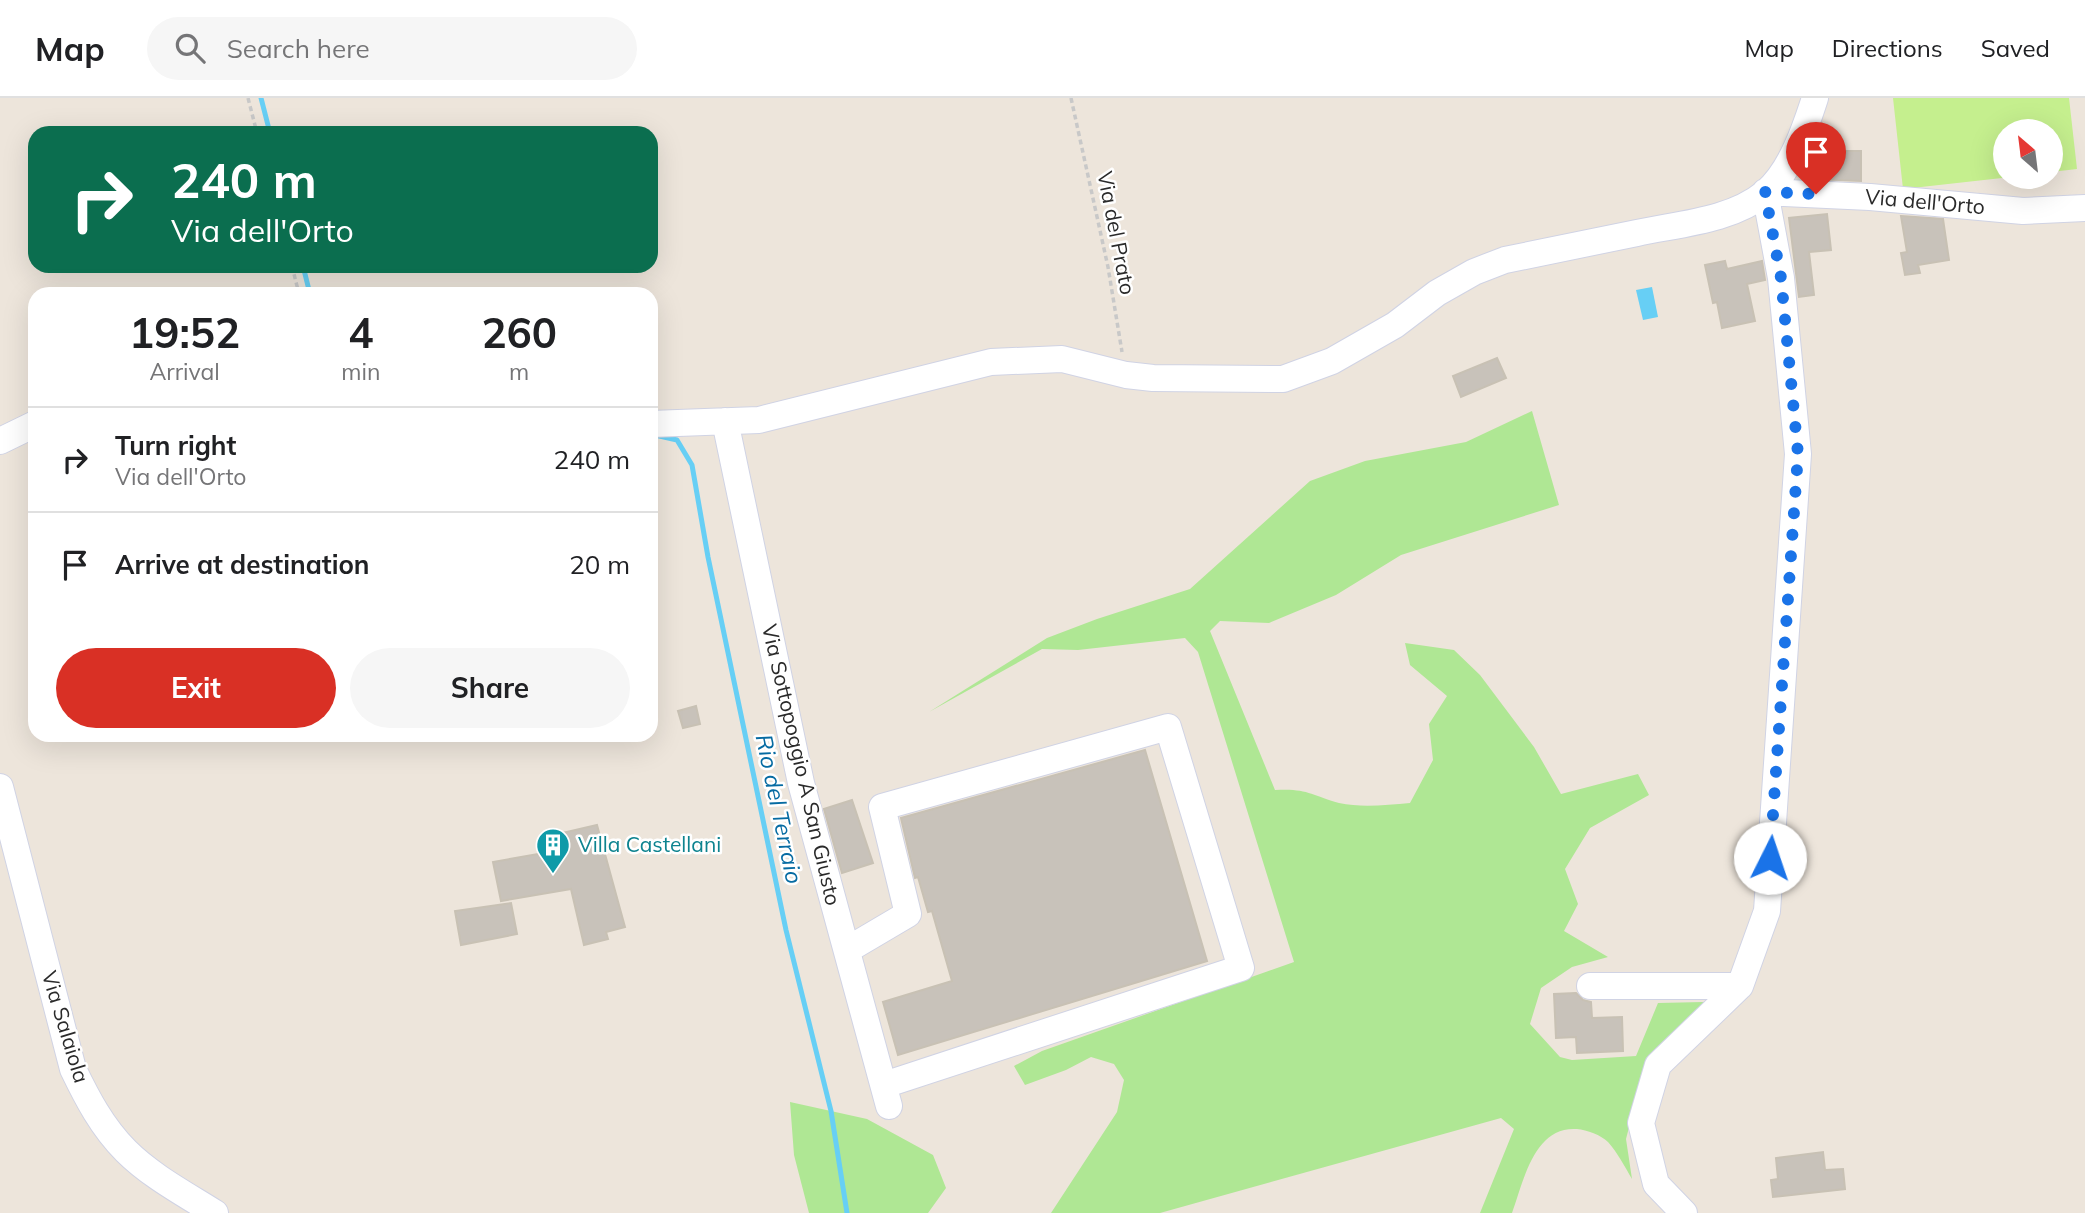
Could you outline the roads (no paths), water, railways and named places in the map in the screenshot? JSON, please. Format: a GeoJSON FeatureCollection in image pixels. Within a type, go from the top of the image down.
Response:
{"type":"FeatureCollection","features":[{"type":"Feature","properties":{"kind":"street"},"geometry":{"type":"LineString","coordinates":[[658,424],[759,420],[991,362],[1062,359],[1126,375],[1153,378],[1283,379],[1332,361],[1395,325],[1437,293],[1474,272],[1505,260],[1731,211],[1765,192],[1794,151],[1815,98]]}},
{"type":"Feature","properties":{"kind":"street"},"geometry":{"type":"LineString","coordinates":[[1685,1213],[1656,1184],[1641,1123],[1658,1065],[1740,986],[1767,911],[1798,454],[1781,278],[1765,192]]}},
{"type":"Feature","properties":{"kind":"street","name":"Via dell'Orto"},"geometry":{"type":"LineString","coordinates":[[1765,192],[1870,197],[2023,211],[2085,208]]}},
{"type":"Feature","properties":{"kind":"street","name":"Via Sottopoggio A San Giusto"},"geometry":{"type":"LineString","coordinates":[[725,421],[801,783],[886,1095],[1241,968],[1168,727],[882,807],[908,914],[847,950]]}},
{"type":"Feature","properties":{"kind":"street"},"geometry":{"type":"LineString","coordinates":[[0,441],[28,427]]}},
{"type":"Feature","properties":{"kind":"street","name":"Via Salaiola"},"geometry":{"type":"LineString","coordinates":[[0,787],[73,1069],[94,1111],[126,1151],[170,1185],[215,1213]]}},
{"type":"Feature","properties":{"kind":"street"},"geometry":{"type":"LineString","coordinates":[[1590,986],[1740,986]]}},
{"type":"Feature","properties":{"kind":"water"},"geometry":{"type":"Polygon","coordinates":[[[1652,287],[1658,317],[1643,320],[1636,290],[1652,287]]]}},
{"type":"Feature","properties":{"kind":"waterway","name":"Rio del Terraio"},"geometry":{"type":"LineString","coordinates":[[261,98],[268,126]]}},
{"type":"Feature","properties":{"kind":"waterway","name":"Rio del Terraio"},"geometry":{"type":"LineString","coordinates":[[305,273],[308,287]]}},
{"type":"Feature","properties":{"kind":"waterway","name":"Rio del Terraio"},"geometry":{"type":"LineString","coordinates":[[658,436],[677,440],[692,465],[708,557],[786,930],[831,1111],[847,1213]]}},
{"type":"Feature","properties":{"kind":"place","name":"Villa Castellani"},"geometry":{"type":"Point","coordinates":[553,875]}}]}
